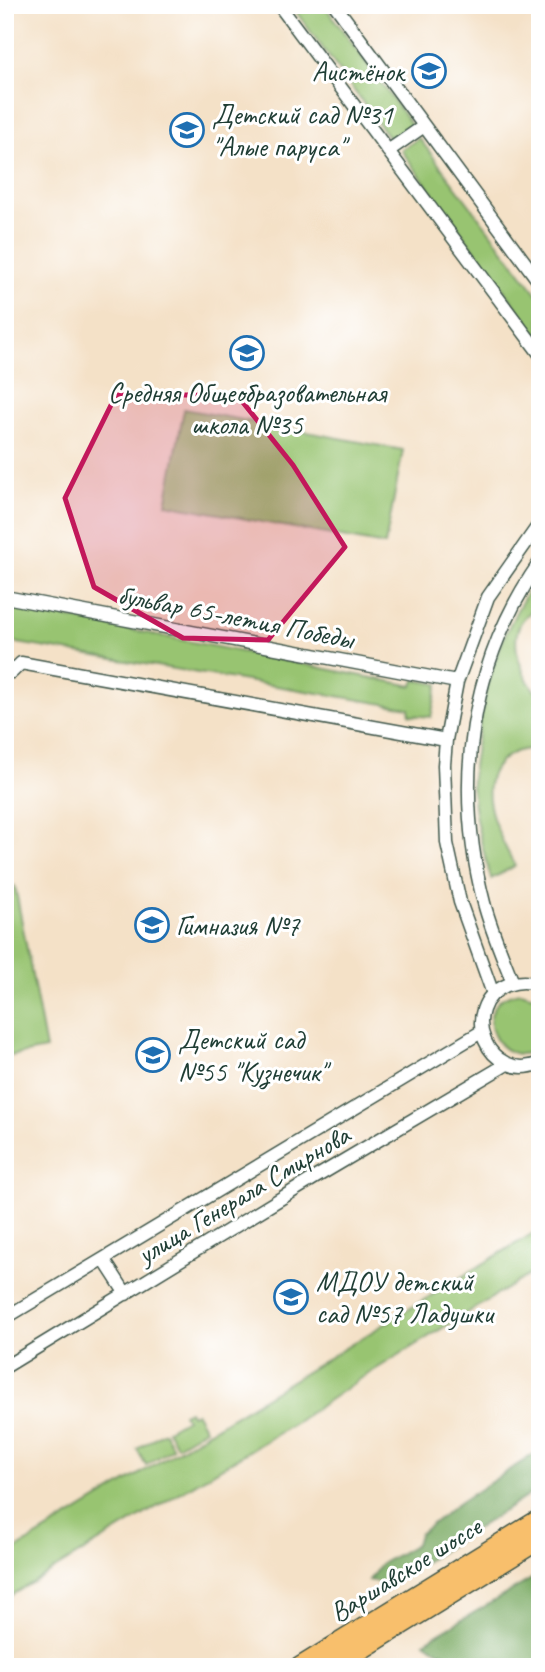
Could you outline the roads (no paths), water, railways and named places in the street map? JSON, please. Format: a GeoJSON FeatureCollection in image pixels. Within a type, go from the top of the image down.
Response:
{"type":"FeatureCollection","features":[{"type":"Feature","properties":{"kind":"main road","name":"Варшавское шоссе"},"geometry":{"type":"LineString","coordinates":[[300,1667],[540,1519]]}},
{"type":"Feature","properties":{"kind":"main road","name":"Варшавское шоссе"},"geometry":{"type":"LineString","coordinates":[[333,1667],[540,1539]]}},
{"type":"Feature","properties":{"kind":"street"},"geometry":{"type":"LineString","coordinates":[[279,5],[540,354]]}},
{"type":"Feature","properties":{"kind":"street"},"geometry":{"type":"LineString","coordinates":[[335,5],[540,283]]}},
{"type":"Feature","properties":{"kind":"street"},"geometry":{"type":"LineString","coordinates":[[388,151],[424,126]]}},
{"type":"Feature","properties":{"kind":"street"},"geometry":{"type":"LineString","coordinates":[[493,994],[460,902],[447,843],[444,789],[446,740],[457,682],[488,597],[540,523]]}},
{"type":"Feature","properties":{"kind":"street"},"geometry":{"type":"LineString","coordinates":[[513,983],[484,904],[473,847],[467,789],[476,709],[496,642],[521,589],[540,562]]}},
{"type":"Feature","properties":{"kind":"street","name":"бульвар 65-летия Победы"},"geometry":{"type":"LineString","coordinates":[[5,597],[457,682]]}},
{"type":"Feature","properties":{"kind":"street"},"geometry":{"type":"LineString","coordinates":[[472,636],[496,642]]}},
{"type":"Feature","properties":{"kind":"street"},"geometry":{"type":"LineString","coordinates":[[5,670],[12,672],[21,663],[446,740]]}},
{"type":"Feature","properties":{"kind":"street"},"geometry":{"type":"LineString","coordinates":[[444,789],[467,789]]}},
{"type":"Feature","properties":{"kind":"street"},"geometry":{"type":"LineString","coordinates":[[538,1067],[507,1064],[495,1056],[486,1045],[481,1032],[483,1011],[493,994],[513,983],[540,985]]}},
{"type":"Feature","properties":{"kind":"street","name":"улица Генерала Смирнова"},"geometry":{"type":"LineString","coordinates":[[5,1318],[481,1032]]}},
{"type":"Feature","properties":{"kind":"street","name":"улица Генерала Смирнова"},"geometry":{"type":"LineString","coordinates":[[5,1367],[507,1064]]}},
{"type":"Feature","properties":{"kind":"street"},"geometry":{"type":"LineString","coordinates":[[104,1260],[126,1294]]}},
{"type":"Feature","properties":{"kind":"place","name":"Аистёнок"},"geometry":{"type":"Point","coordinates":[429,71]}},
{"type":"Feature","properties":{"kind":"place","name":"Детский сад №31 \"Алые паруса\""},"geometry":{"type":"Point","coordinates":[187,130]}},
{"type":"Feature","properties":{"kind":"place","name":"Средняя Общеобразовательная школа №35"},"geometry":{"type":"Point","coordinates":[247,353]}},
{"type":"Feature","properties":{"kind":"place","name":"Гимназия №7"},"geometry":{"type":"Point","coordinates":[152,925]}},
{"type":"Feature","properties":{"kind":"place","name":"Детский сад №55 \"Кузнечик\""},"geometry":{"type":"Point","coordinates":[153,1055]}},
{"type":"Feature","properties":{"kind":"place","name":"МДОУ детский сад №57 Ладушки"},"geometry":{"type":"Point","coordinates":[291,1297]}}]}
